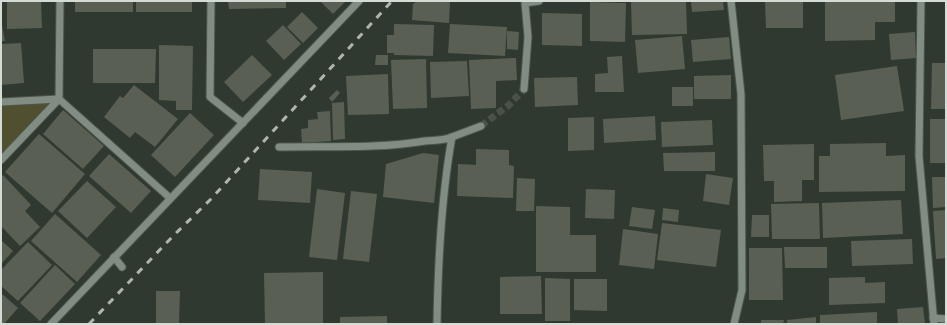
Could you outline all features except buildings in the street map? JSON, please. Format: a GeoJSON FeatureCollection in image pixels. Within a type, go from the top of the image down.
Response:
{"type":"FeatureCollection","features":[{"type":"Feature","properties":{"kind":"street"},"geometry":{"type":"LineString","coordinates":[[1,160],[59,99],[60,1]]}},
{"type":"Feature","properties":{"kind":"street"},"geometry":{"type":"LineString","coordinates":[[211,1],[210,97],[243,123]]}},
{"type":"Feature","properties":{"kind":"street"},"geometry":{"type":"LineString","coordinates":[[51,324],[359,1]]}},
{"type":"Feature","properties":{"kind":"street"},"geometry":{"type":"LineString","coordinates":[[524,88],[528,37],[525,3],[539,1]]}},
{"type":"Feature","properties":{"kind":"street"},"geometry":{"type":"LineString","coordinates":[[731,1],[741,94],[743,263],[742,290],[734,324]]}},
{"type":"Feature","properties":{"kind":"street"},"geometry":{"type":"LineString","coordinates":[[921,1],[919,156],[934,321],[946,319]]}},
{"type":"Feature","properties":{"kind":"street"},"geometry":{"type":"LineString","coordinates":[[1,102],[59,99],[170,198]]}},
{"type":"Feature","properties":{"kind":"street"},"geometry":{"type":"LineString","coordinates":[[279,147],[400,145],[430,140],[442,141],[481,126]]}},
{"type":"Feature","properties":{"kind":"street"},"geometry":{"type":"LineString","coordinates":[[437,324],[438,283],[447,165],[452,137]]}},
{"type":"Feature","properties":{"kind":"street"},"geometry":{"type":"LineString","coordinates":[[114,257],[122,267]]}},
{"type":"Feature","properties":{"kind":"shaded area"},"geometry":{"type":"Polygon","coordinates":[[[59,99],[1,160],[1,102],[59,99]]]}},
{"type":"Feature","properties":{"kind":"tunnel"},"geometry":{"type":"LineString","coordinates":[[481,126],[509,105],[524,89]]}},
{"type":"Feature","properties":{"kind":"railway"},"geometry":{"type":"LineString","coordinates":[[89,324],[174,235],[211,199],[392,1]]}}]}
